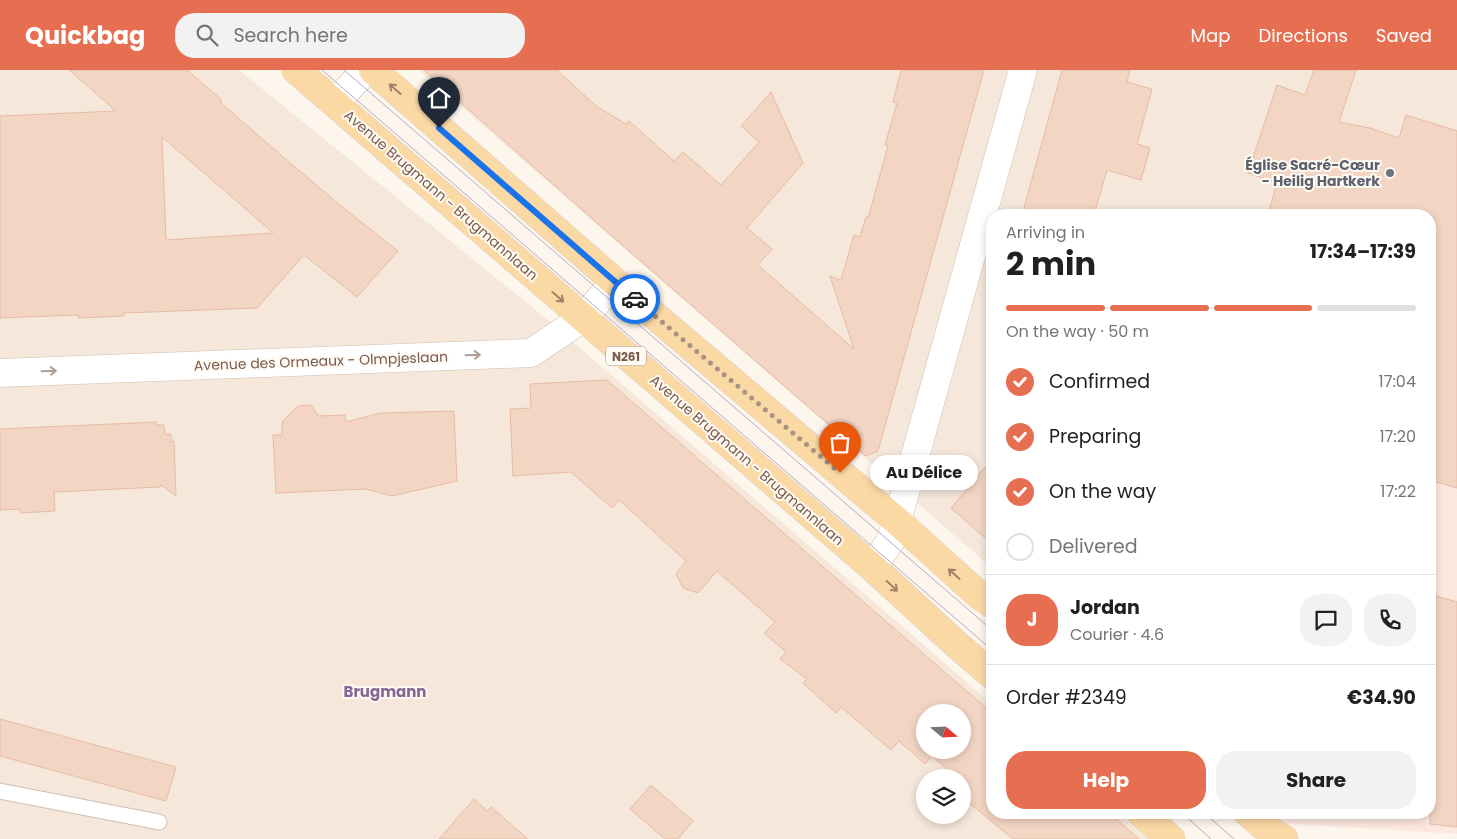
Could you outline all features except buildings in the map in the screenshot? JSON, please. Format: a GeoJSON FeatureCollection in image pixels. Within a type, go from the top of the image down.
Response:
{"type":"FeatureCollection","features":[{"type":"Feature","properties":{"kind":"main road","name":"Avenue Brugmann - Brugmannlaan"},"geometry":{"type":"LineString","coordinates":[[296,70],[872,567],[986,670]]}},
{"type":"Feature","properties":{"kind":"main road"},"geometry":{"type":"LineString","coordinates":[[373,70],[615,282],[897,521],[986,600]]}},
{"type":"Feature","properties":{"kind":"main road"},"geometry":{"type":"LineString","coordinates":[[1148,819],[1170,839]]}},
{"type":"Feature","properties":{"kind":"main road"},"geometry":{"type":"LineString","coordinates":[[1255,819],[1284,839]]}},
{"type":"Feature","properties":{"kind":"street"},"geometry":{"type":"LineString","coordinates":[[334,103],[366,70]]}},
{"type":"Feature","properties":{"kind":"street"},"geometry":{"type":"LineString","coordinates":[[872,567],[890,542],[897,521],[1023,70]]}},
{"type":"Feature","properties":{"kind":"street","name":"Avenue des Ormeaux - Olmpjeslaan"},"geometry":{"type":"LineString","coordinates":[[0,373],[531,353],[583,318],[615,282]]}},
{"type":"Feature","properties":{"kind":"lane"},"geometry":{"type":"LineString","coordinates":[[0,791],[159,822]]}},
{"type":"Feature","properties":{"kind":"shaded area"},"geometry":{"type":"Polygon","coordinates":[[[0,70],[239,70],[542,315],[986,699],[986,819],[1125,819],[1149,839],[0,839],[0,70]]]}},
{"type":"Feature","properties":{"kind":"shaded area"},"geometry":{"type":"Polygon","coordinates":[[[419,70],[1457,70],[1457,235],[1436,219],[1436,209],[986,209],[986,563],[419,70]]]}},
{"type":"Feature","properties":{"kind":"shaded area"},"geometry":{"type":"Polygon","coordinates":[[[1436,237],[1457,243],[1457,834],[1278,823],[1274,819],[1436,819],[1436,237]]]}},
{"type":"Feature","properties":{"kind":"tram line"},"geometry":{"type":"LineString","coordinates":[[322,70],[986,645]]}},
{"type":"Feature","properties":{"kind":"tram line"},"geometry":{"type":"LineString","coordinates":[[344,70],[986,625]]}},
{"type":"Feature","properties":{"kind":"tram line"},"geometry":{"type":"LineString","coordinates":[[1189,819],[1211,839]]}},
{"type":"Feature","properties":{"kind":"tram line"},"geometry":{"type":"LineString","coordinates":[[1211,819],[1234,839]]}},
{"type":"Feature","properties":{"kind":"way so far"},"geometry":{"type":"LineString","coordinates":[[635,299],[840,473]]}},
{"type":"Feature","properties":{"kind":"place","name":"Église Sacré-Cœur - Heilig Hartkerk"},"geometry":{"type":"Point","coordinates":[1390,173]}},
{"type":"Feature","properties":{"kind":"place","name":"Au Délice"},"geometry":{"type":"Point","coordinates":[840,473]}},
{"type":"Feature","properties":{"kind":"district","name":"Brugmann"},"geometry":{"type":"Point","coordinates":[385,691]}},
{"type":"Feature","properties":{"kind":"route"},"geometry":{"type":"LineString","coordinates":[[439,128],[635,299]]}}]}
